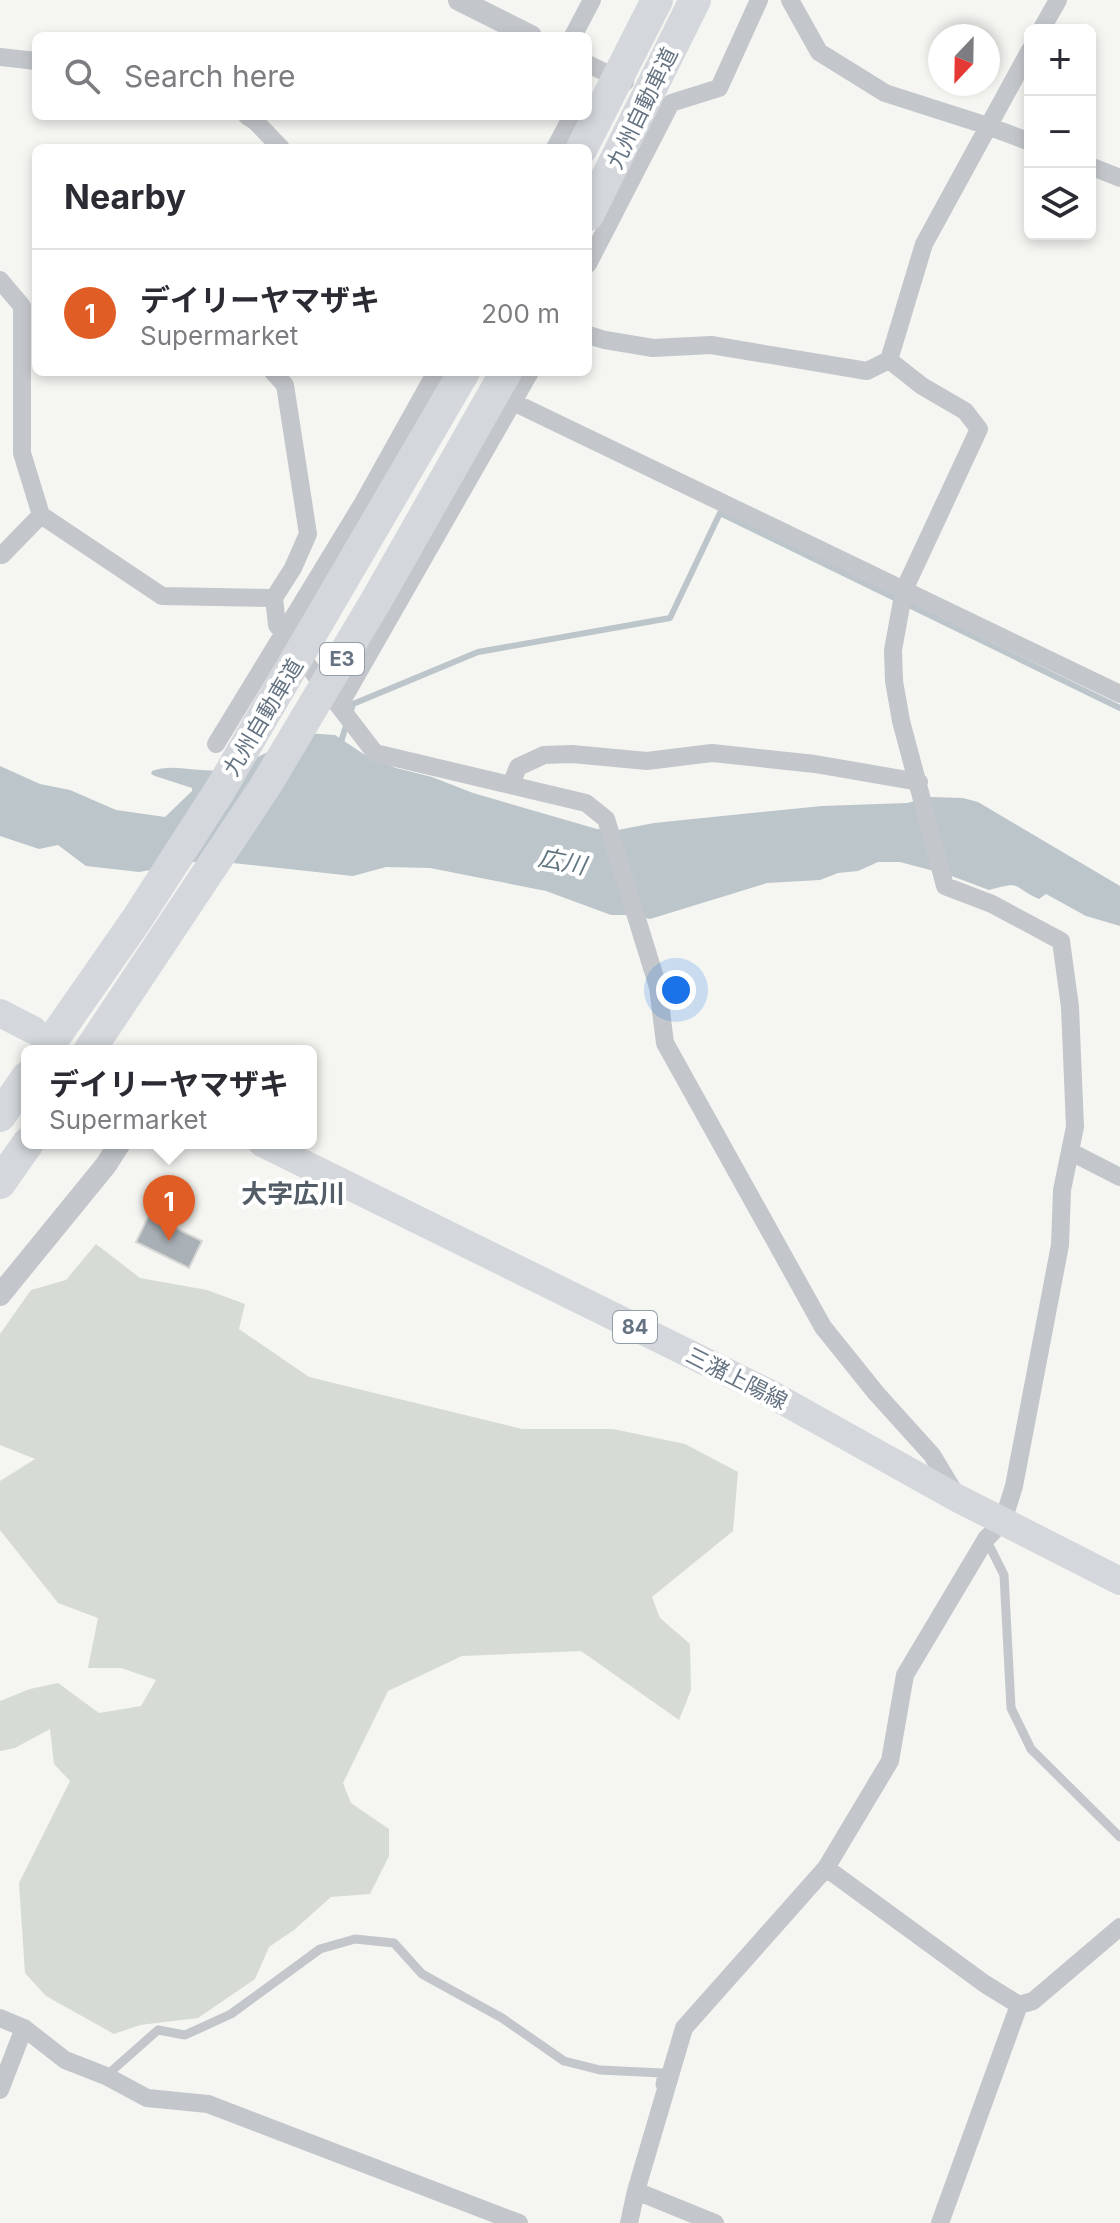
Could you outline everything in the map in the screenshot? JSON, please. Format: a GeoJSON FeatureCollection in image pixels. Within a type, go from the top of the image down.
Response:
{"type":"FeatureCollection","features":[{"type":"Feature","properties":{"kind":"highway","name":"九州自動車道"},"geometry":{"type":"LineString","coordinates":[[584,144],[657,0]]}},
{"type":"Feature","properties":{"kind":"highway","name":"九州自動車道"},"geometry":{"type":"LineString","coordinates":[[592,207],[695,0]]}},
{"type":"Feature","properties":{"kind":"highway","name":"九州自動車道"},"geometry":{"type":"LineString","coordinates":[[39,1040],[137,919],[220,790],[462,376]]}},
{"type":"Feature","properties":{"kind":"highway","name":"九州自動車道"},"geometry":{"type":"LineString","coordinates":[[93,1045],[274,771],[510,387]]}},
{"type":"Feature","properties":{"kind":"highway"},"geometry":{"type":"LineString","coordinates":[[0,1116],[21,1086]]}},
{"type":"Feature","properties":{"kind":"highway"},"geometry":{"type":"LineString","coordinates":[[0,1183],[24,1149]]}},
{"type":"Feature","properties":{"kind":"main road"},"geometry":{"type":"LineString","coordinates":[[1,1015],[39,1040]]}},
{"type":"Feature","properties":{"kind":"main road","name":"三潴上陽線"},"geometry":{"type":"LineString","coordinates":[[274,1149],[769,1393],[957,1498],[994,1530],[1120,1581]]}},
{"type":"Feature","properties":{"kind":"street"},"geometry":{"type":"LineString","coordinates":[[459,0],[523,32]]}},
{"type":"Feature","properties":{"kind":"street"},"geometry":{"type":"LineString","coordinates":[[575,32],[592,0]]}},
{"type":"Feature","properties":{"kind":"street"},"geometry":{"type":"LineString","coordinates":[[592,72],[671,103],[719,88],[759,0]]}},
{"type":"Feature","properties":{"kind":"street"},"geometry":{"type":"LineString","coordinates":[[790,0],[819,52],[885,93],[1024,140]]}},
{"type":"Feature","properties":{"kind":"street"},"geometry":{"type":"LineString","coordinates":[[1044,24],[1058,0]]}},
{"type":"Feature","properties":{"kind":"street"},"geometry":{"type":"LineString","coordinates":[[0,57],[32,61]]}},
{"type":"Feature","properties":{"kind":"street"},"geometry":{"type":"LineString","coordinates":[[592,336],[653,348],[711,345],[867,371],[889,360],[924,244],[1024,61]]}},
{"type":"Feature","properties":{"kind":"street"},"geometry":{"type":"LineString","coordinates":[[592,256],[671,103]]}},
{"type":"Feature","properties":{"kind":"street"},"geometry":{"type":"LineString","coordinates":[[253,120],[277,144]]}},
{"type":"Feature","properties":{"kind":"street"},"geometry":{"type":"LineString","coordinates":[[557,144],[570,120]]}},
{"type":"Feature","properties":{"kind":"street"},"geometry":{"type":"LineString","coordinates":[[1095,168],[1120,178]]}},
{"type":"Feature","properties":{"kind":"street"},"geometry":{"type":"LineString","coordinates":[[0,280],[22,306],[22,453],[41,515],[162,596],[274,598]]}},
{"type":"Feature","properties":{"kind":"street"},"geometry":{"type":"LineString","coordinates":[[629,2223],[684,2028],[826,1868],[890,1761],[905,1675],[994,1530],[1014,1486],[1060,1245],[1062,1190],[1075,1127],[1070,1007],[1061,941],[992,904],[945,886],[901,721],[894,681],[893,650],[904,590],[979,429],[965,411],[922,386],[889,360]]}},
{"type":"Feature","properties":{"kind":"street"},"geometry":{"type":"LineString","coordinates":[[277,376],[285,385],[308,534],[293,568],[274,598],[277,625],[375,753],[586,803],[606,819],[642,929],[658,987],[665,1043],[672,1057],[823,1327],[876,1393],[932,1455],[957,1498]]}},
{"type":"Feature","properties":{"kind":"street"},"geometry":{"type":"LineString","coordinates":[[216,744],[363,503],[434,376]]}},
{"type":"Feature","properties":{"kind":"street"},"geometry":{"type":"LineString","coordinates":[[339,706],[510,387],[904,590],[1120,694]]}},
{"type":"Feature","properties":{"kind":"street"},"geometry":{"type":"LineString","coordinates":[[0,554],[41,515]]}},
{"type":"Feature","properties":{"kind":"street"},"geometry":{"type":"LineString","coordinates":[[511,785],[518,767],[544,755],[572,754],[647,761],[712,753],[815,764],[919,784]]}},
{"type":"Feature","properties":{"kind":"street"},"geometry":{"type":"LineString","coordinates":[[0,1295],[116,1149]]}},
{"type":"Feature","properties":{"kind":"street"},"geometry":{"type":"LineString","coordinates":[[1071,1152],[1120,1177]]}},
{"type":"Feature","properties":{"kind":"street"},"geometry":{"type":"LineString","coordinates":[[826,1868],[985,1984],[1019,2005],[1033,2001],[1120,1927]]}},
{"type":"Feature","properties":{"kind":"street"},"geometry":{"type":"LineString","coordinates":[[940,2223],[1019,2005]]}},
{"type":"Feature","properties":{"kind":"street"},"geometry":{"type":"LineString","coordinates":[[0,2018],[24,2028],[65,2060],[106,2076],[147,2098],[208,2104],[519,2223]]}},
{"type":"Feature","properties":{"kind":"street"},"geometry":{"type":"LineString","coordinates":[[0,2090],[24,2028]]}},
{"type":"Feature","properties":{"kind":"street"},"geometry":{"type":"LineString","coordinates":[[636,2191],[715,2223]]}},
{"type":"Feature","properties":{"kind":"lane"},"geometry":{"type":"LineString","coordinates":[[994,1530],[1004,1575],[1011,1708],[1031,1749],[1120,1837]]}},
{"type":"Feature","properties":{"kind":"lane"},"geometry":{"type":"LineString","coordinates":[[106,2076],[158,2030],[185,2035],[231,2014],[320,1949],[355,1939],[394,1943],[422,1974],[502,2018],[564,2061],[600,2070],[662,2073],[661,2112]]}},
{"type":"Feature","properties":{"kind":"shaded area"},"geometry":{"type":"Polygon","coordinates":[[[96,1244],[140,1278],[207,1290],[245,1304],[239,1329],[309,1377],[522,1429],[613,1429],[685,1444],[738,1472],[733,1531],[652,1597],[660,1618],[690,1644],[691,1690],[679,1720],[581,1651],[462,1656],[388,1691],[343,1783],[351,1803],[389,1829],[389,1856],[370,1894],[331,1897],[294,1930],[269,1947],[255,1979],[198,2018],[140,2025],[114,2034],[46,1996],[25,1973],[19,1883],[70,1781],[54,1764],[50,1729],[15,1748],[0,1751],[0,1701],[30,1689],[58,1683],[99,1713],[141,1706],[156,1680],[121,1668],[88,1668],[98,1618],[58,1603],[0,1530],[0,1481],[35,1459],[0,1445],[0,1334],[31,1290],[66,1280],[96,1244]]]}},
{"type":"Feature","properties":{"kind":"water","name":"広川"},"geometry":{"type":"Polygon","coordinates":[[[306,733],[335,735],[368,757],[396,768],[597,829],[618,830],[654,823],[822,806],[907,803],[930,797],[963,798],[978,802],[1120,886],[1120,926],[1086,916],[1046,894],[1039,899],[1013,885],[989,890],[900,862],[878,862],[858,871],[838,873],[820,880],[767,883],[650,919],[611,915],[546,891],[430,868],[386,867],[353,876],[205,860],[139,872],[86,866],[58,845],[39,849],[0,836],[0,766],[40,784],[70,790],[116,810],[165,817],[192,788],[155,776],[151,774],[152,771],[230,768],[306,733]]]}},
{"type":"Feature","properties":{"kind":"building"},"geometry":{"type":"Polygon","coordinates":[[[149,1215],[202,1241],[189,1268],[136,1242],[149,1215]]]}},
{"type":"Feature","properties":{"kind":"waterway"},"geometry":{"type":"LineString","coordinates":[[340,745],[353,704],[478,652],[670,618],[720,513],[1120,708]]}},
{"type":"Feature","properties":{"kind":"place","name":"デイリーヤマザキ"},"geometry":{"type":"Point","coordinates":[169,1241]}},
{"type":"Feature","properties":{"kind":"district","name":"大字広川"},"geometry":{"type":"Point","coordinates":[293,1194]}}]}
